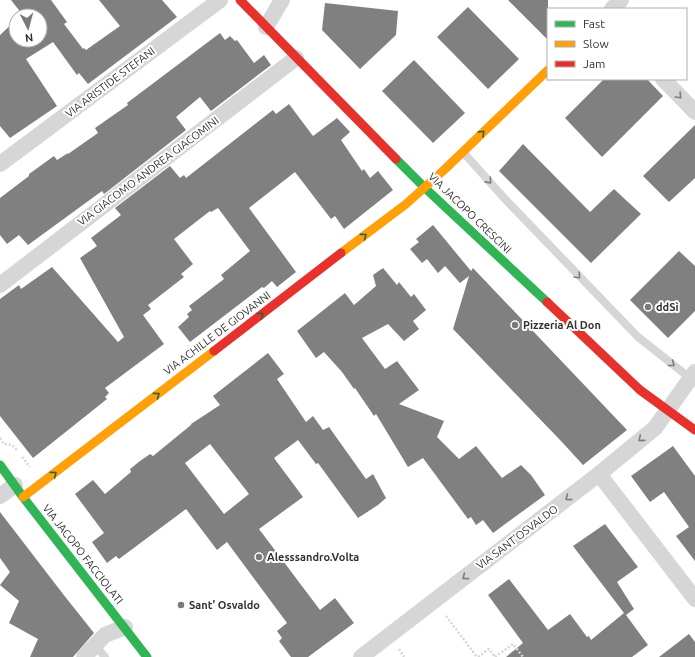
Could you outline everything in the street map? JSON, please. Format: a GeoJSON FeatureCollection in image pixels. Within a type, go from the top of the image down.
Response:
{"type":"FeatureCollection","features":[{"type":"Feature","properties":{"kind":"street","name":"VIA ARISTIDE STEFANI"},"geometry":{"type":"LineString","coordinates":[[0,164],[220,0]]}},
{"type":"Feature","properties":{"kind":"street","name":"VIA JACOPO CRESCINI"},"geometry":{"type":"LineString","coordinates":[[240,0],[425,188],[640,390],[695,430]]}},
{"type":"Feature","properties":{"kind":"street"},"geometry":{"type":"LineString","coordinates":[[266,27],[282,0]]}},
{"type":"Feature","properties":{"kind":"street"},"geometry":{"type":"LineString","coordinates":[[613,8],[621,0]]}},
{"type":"Feature","properties":{"kind":"street","name":"VIA GIACOMO ANDREA GIACOMINI"},"geometry":{"type":"LineString","coordinates":[[0,284],[296,58]]}},
{"type":"Feature","properties":{"kind":"street","name":"VIA ACHILLE DE GIOVANNI"},"geometry":{"type":"LineString","coordinates":[[19,491],[406,204],[425,188],[547,71]]}},
{"type":"Feature","properties":{"kind":"street"},"geometry":{"type":"LineString","coordinates":[[664,80],[695,112]]}},
{"type":"Feature","properties":{"kind":"street","name":"VIA SANT'OSVALDO"},"geometry":{"type":"LineString","coordinates":[[361,657],[599,474],[655,428],[693,375]]}},
{"type":"Feature","properties":{"kind":"street","name":"VIA JACOPO FACCIOLATI"},"geometry":{"type":"LineString","coordinates":[[0,465],[147,657]]}},
{"type":"Feature","properties":{"kind":"street"},"geometry":{"type":"LineString","coordinates":[[599,474],[695,599]]}},
{"type":"Feature","properties":{"kind":"street"},"geometry":{"type":"LineString","coordinates":[[0,496],[19,491]]}},
{"type":"Feature","properties":{"kind":"street"},"geometry":{"type":"LineString","coordinates":[[94,653],[105,635],[125,627]]}},
{"type":"Feature","properties":{"kind":"lane"},"geometry":{"type":"LineString","coordinates":[[463,152],[505,199],[638,337],[693,375]]}},
{"type":"Feature","properties":{"kind":"path"},"geometry":{"type":"LineString","coordinates":[[446,616],[477,657],[489,649],[495,657],[513,644],[523,657]]}},
{"type":"Feature","properties":{"kind":"building"},"geometry":{"type":"Polygon","coordinates":[[[11,0],[51,0],[67,22],[64,24],[83,49],[84,48],[86,50],[120,26],[99,0],[162,0],[177,17],[88,84],[79,73],[77,75],[53,42],[48,45],[48,8],[17,8],[11,0]]]}},
{"type":"Feature","properties":{"kind":"building"},"geometry":{"type":"Polygon","coordinates":[[[508,0],[548,0],[547,39],[508,0]]]}},
{"type":"Feature","properties":{"kind":"building"},"geometry":{"type":"Polygon","coordinates":[[[325,3],[398,11],[396,35],[360,69],[322,30],[325,3]]]}},
{"type":"Feature","properties":{"kind":"building"},"geometry":{"type":"Polygon","coordinates":[[[468,7],[519,59],[488,89],[437,37],[468,7]]]}},
{"type":"Feature","properties":{"kind":"building"},"geometry":{"type":"Polygon","coordinates":[[[8,28],[8,48],[43,48],[26,59],[57,106],[10,138],[0,126],[0,35],[8,28]]]}},
{"type":"Feature","properties":{"kind":"building"},"geometry":{"type":"Polygon","coordinates":[[[220,33],[225,40],[230,36],[235,41],[237,40],[254,63],[264,55],[271,65],[211,111],[200,97],[176,117],[186,130],[104,194],[102,191],[28,245],[19,235],[7,244],[0,235],[0,198],[54,156],[57,160],[98,133],[95,128],[128,105],[127,103],[220,33]]]}},
{"type":"Feature","properties":{"kind":"building"},"geometry":{"type":"Polygon","coordinates":[[[414,60],[465,113],[433,143],[382,91],[414,60]]]}},
{"type":"Feature","properties":{"kind":"building"},"geometry":{"type":"Polygon","coordinates":[[[603,80],[648,80],[663,96],[602,157],[565,118],[603,80]]]}},
{"type":"Feature","properties":{"kind":"building"},"geometry":{"type":"Polygon","coordinates":[[[289,104],[313,136],[337,118],[350,132],[341,140],[362,171],[364,169],[370,178],[378,171],[393,190],[344,229],[335,216],[331,219],[295,172],[249,208],[296,272],[277,287],[272,281],[264,288],[262,287],[190,342],[178,327],[189,317],[187,314],[192,310],[189,306],[224,279],[221,275],[250,251],[218,208],[211,212],[210,211],[174,239],[193,264],[181,274],[184,277],[148,305],[151,309],[143,315],[164,344],[105,388],[109,393],[105,397],[107,399],[33,458],[0,416],[0,299],[19,285],[21,289],[52,267],[118,342],[124,337],[80,258],[97,246],[91,238],[121,215],[115,208],[170,166],[180,178],[184,175],[186,178],[273,110],[276,114],[289,104]]]}},
{"type":"Feature","properties":{"kind":"building"},"geometry":{"type":"Polygon","coordinates":[[[695,125],[695,178],[669,202],[643,176],[695,125]]]}},
{"type":"Feature","properties":{"kind":"building"},"geometry":{"type":"Polygon","coordinates":[[[523,144],[590,212],[614,189],[641,214],[591,263],[499,171],[523,144]]]}},
{"type":"Feature","properties":{"kind":"building"},"geometry":{"type":"Polygon","coordinates":[[[433,225],[471,271],[473,268],[627,430],[583,465],[453,329],[469,276],[460,283],[445,266],[438,273],[427,259],[422,263],[410,249],[419,242],[416,239],[433,225]]]}},
{"type":"Feature","properties":{"kind":"building"},"geometry":{"type":"Polygon","coordinates":[[[679,251],[695,266],[695,311],[668,338],[630,300],[679,251]]]}},
{"type":"Feature","properties":{"kind":"building"},"geometry":{"type":"Polygon","coordinates":[[[383,268],[397,285],[399,282],[411,297],[414,294],[426,310],[413,321],[419,329],[404,341],[388,324],[362,338],[385,369],[397,361],[419,390],[399,404],[444,421],[437,437],[459,459],[476,446],[502,478],[521,465],[531,475],[545,495],[493,533],[483,520],[476,525],[471,517],[468,519],[423,458],[408,467],[376,414],[374,416],[342,372],[324,352],[316,358],[297,331],[345,293],[354,305],[376,286],[373,275],[383,268]]]}},
{"type":"Feature","properties":{"kind":"building"},"geometry":{"type":"Polygon","coordinates":[[[268,353],[284,374],[277,379],[306,422],[313,416],[323,430],[329,427],[366,479],[373,474],[386,498],[358,518],[318,463],[316,464],[298,440],[274,458],[303,497],[259,529],[320,610],[335,598],[354,623],[308,657],[291,657],[279,641],[282,638],[277,631],[287,623],[227,542],[217,550],[186,509],[119,559],[116,556],[107,563],[92,542],[104,533],[75,494],[93,480],[105,494],[131,472],[130,469],[140,461],[150,454],[153,456],[191,424],[220,405],[213,396],[268,353]],[[210,444],[185,463],[224,514],[249,494],[210,444]]]}},
{"type":"Feature","properties":{"kind":"building"},"geometry":{"type":"Polygon","coordinates":[[[673,446],[695,476],[695,561],[676,536],[689,527],[664,492],[650,502],[631,476],[673,446]]]}},
{"type":"Feature","properties":{"kind":"building"},"geometry":{"type":"Polygon","coordinates":[[[0,512],[94,633],[73,657],[30,657],[38,639],[9,623],[19,601],[0,585],[10,572],[0,558],[0,512]]]}},
{"type":"Feature","properties":{"kind":"building"},"geometry":{"type":"Polygon","coordinates":[[[605,524],[638,567],[617,582],[634,609],[626,615],[648,645],[632,657],[506,657],[523,643],[488,595],[509,579],[548,630],[570,614],[587,637],[589,636],[591,640],[624,613],[573,546],[605,524]]]}},
{"type":"Feature","properties":{"kind":"building"},"geometry":{"type":"Polygon","coordinates":[[[689,634],[695,642],[695,657],[659,657],[689,634]]]}},
{"type":"Feature","properties":{"kind":"traffic: fast"},"geometry":{"type":"LineString","coordinates":[[396,159],[547,302]]}},
{"type":"Feature","properties":{"kind":"traffic: fast"},"geometry":{"type":"LineString","coordinates":[[0,465],[147,657]]}},
{"type":"Feature","properties":{"kind":"traffic: slow"},"geometry":{"type":"LineString","coordinates":[[341,253],[406,204],[444,170],[547,71]]}},
{"type":"Feature","properties":{"kind":"traffic: slow"},"geometry":{"type":"LineString","coordinates":[[23,497],[214,351]]}},
{"type":"Feature","properties":{"kind":"traffic: jam"},"geometry":{"type":"LineString","coordinates":[[240,0],[396,159]]}},
{"type":"Feature","properties":{"kind":"traffic: jam"},"geometry":{"type":"LineString","coordinates":[[214,351],[341,253]]}},
{"type":"Feature","properties":{"kind":"traffic: jam"},"geometry":{"type":"LineString","coordinates":[[547,302],[640,390],[695,430]]}},
{"type":"Feature","properties":{"kind":"place","name":"ddSì"},"geometry":{"type":"Point","coordinates":[648,307]}},
{"type":"Feature","properties":{"kind":"place","name":"Pizzeria Al Don"},"geometry":{"type":"Point","coordinates":[515,325]}},
{"type":"Feature","properties":{"kind":"place","name":"Alesssandro.Volta"},"geometry":{"type":"Point","coordinates":[259,557]}},
{"type":"Feature","properties":{"kind":"place","name":"Sant' Osvaldo"},"geometry":{"type":"Point","coordinates":[181,605]}}]}
